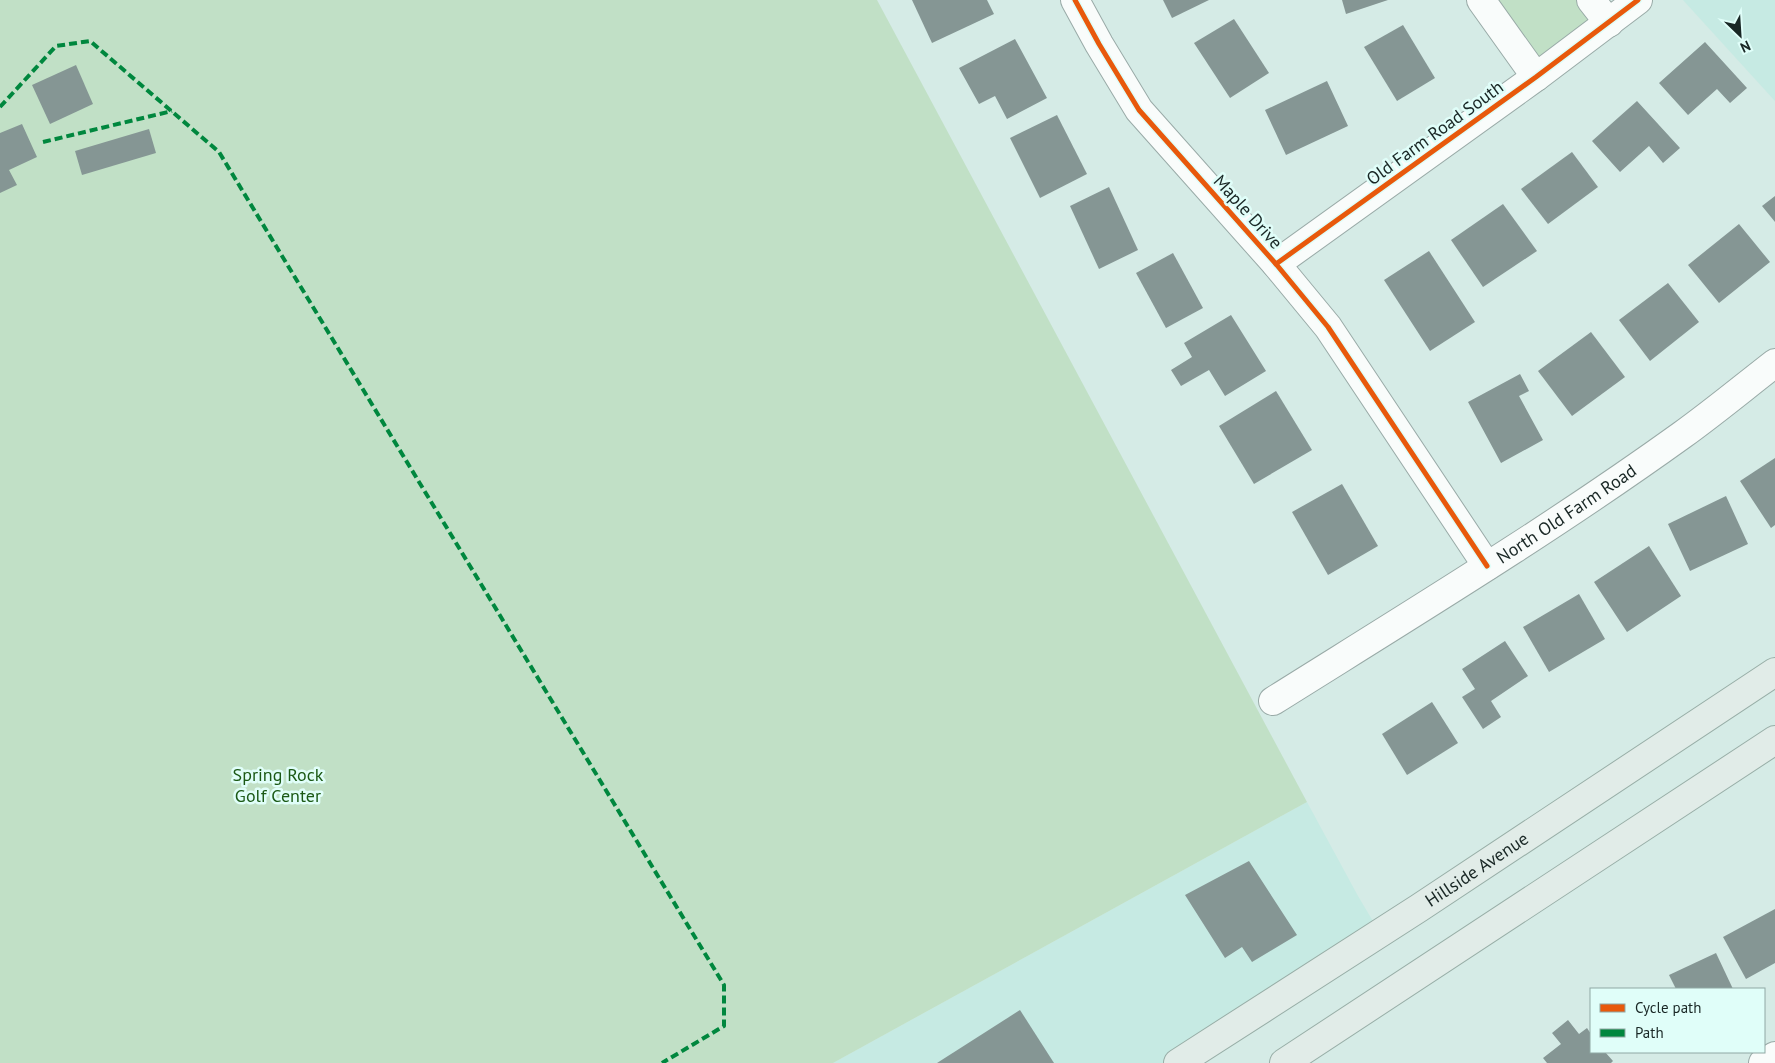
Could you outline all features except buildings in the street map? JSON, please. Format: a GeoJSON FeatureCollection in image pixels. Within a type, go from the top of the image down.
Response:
{"type":"FeatureCollection","features":[{"type":"Feature","properties":{"kind":"main road","name":"Hillside Avenue"},"geometry":{"type":"LineString","coordinates":[[1178,1063],[1418,908],[1775,672]]}},
{"type":"Feature","properties":{"kind":"main road"},"geometry":{"type":"LineString","coordinates":[[1284,1063],[1775,740]]}},
{"type":"Feature","properties":{"kind":"street","name":"Maple Drive"},"geometry":{"type":"LineString","coordinates":[[1075,0],[1139,110],[1276,264],[1328,327],[1487,566]]}},
{"type":"Feature","properties":{"kind":"street"},"geometry":{"type":"LineString","coordinates":[[1481,0],[1536,77]]}},
{"type":"Feature","properties":{"kind":"street"},"geometry":{"type":"LineString","coordinates":[[1591,0],[1609,23],[1638,0]]}},
{"type":"Feature","properties":{"kind":"street","name":"Old Farm Road South"},"geometry":{"type":"LineString","coordinates":[[1276,264],[1609,23]]}},
{"type":"Feature","properties":{"kind":"street","name":"North Old Farm Road"},"geometry":{"type":"LineString","coordinates":[[1273,701],[1487,566],[1638,466],[1775,363]]}},
{"type":"Feature","properties":{"kind":"street"},"geometry":{"type":"LineString","coordinates":[[1763,1063],[1775,1056]]}},
{"type":"Feature","properties":{"kind":"shaded area"},"geometry":{"type":"Polygon","coordinates":[[[1683,0],[1775,0],[1775,101],[1683,0]]]}},
{"type":"Feature","properties":{"kind":"shaded area"},"geometry":{"type":"Polygon","coordinates":[[[1307,802],[1380,933],[1178,1063],[833,1063],[1307,802]]]}},
{"type":"Feature","properties":{"kind":"green space","name":"Spring Rock Golf Center"},"geometry":{"type":"Polygon","coordinates":[[[0,0],[877,0],[1307,802],[833,1063],[0,1063],[0,0]]]}},
{"type":"Feature","properties":{"kind":"green space"},"geometry":{"type":"Polygon","coordinates":[[[1486,0],[1586,0],[1604,23],[1537,71],[1486,0]]]}},
{"type":"Feature","properties":{"kind":"marked path"},"geometry":{"type":"LineString","coordinates":[[0,107],[56,46],[90,41],[219,152],[724,985],[724,1026],[662,1063]]}},
{"type":"Feature","properties":{"kind":"marked path"},"geometry":{"type":"LineString","coordinates":[[43,142],[172,111]]}},
{"type":"Feature","properties":{"kind":"cycle path"},"geometry":{"type":"LineString","coordinates":[[1075,0],[1139,110],[1276,264],[1328,327],[1487,566]]}},
{"type":"Feature","properties":{"kind":"cycle path"},"geometry":{"type":"LineString","coordinates":[[1276,264],[1536,77],[1638,0]]}}]}
